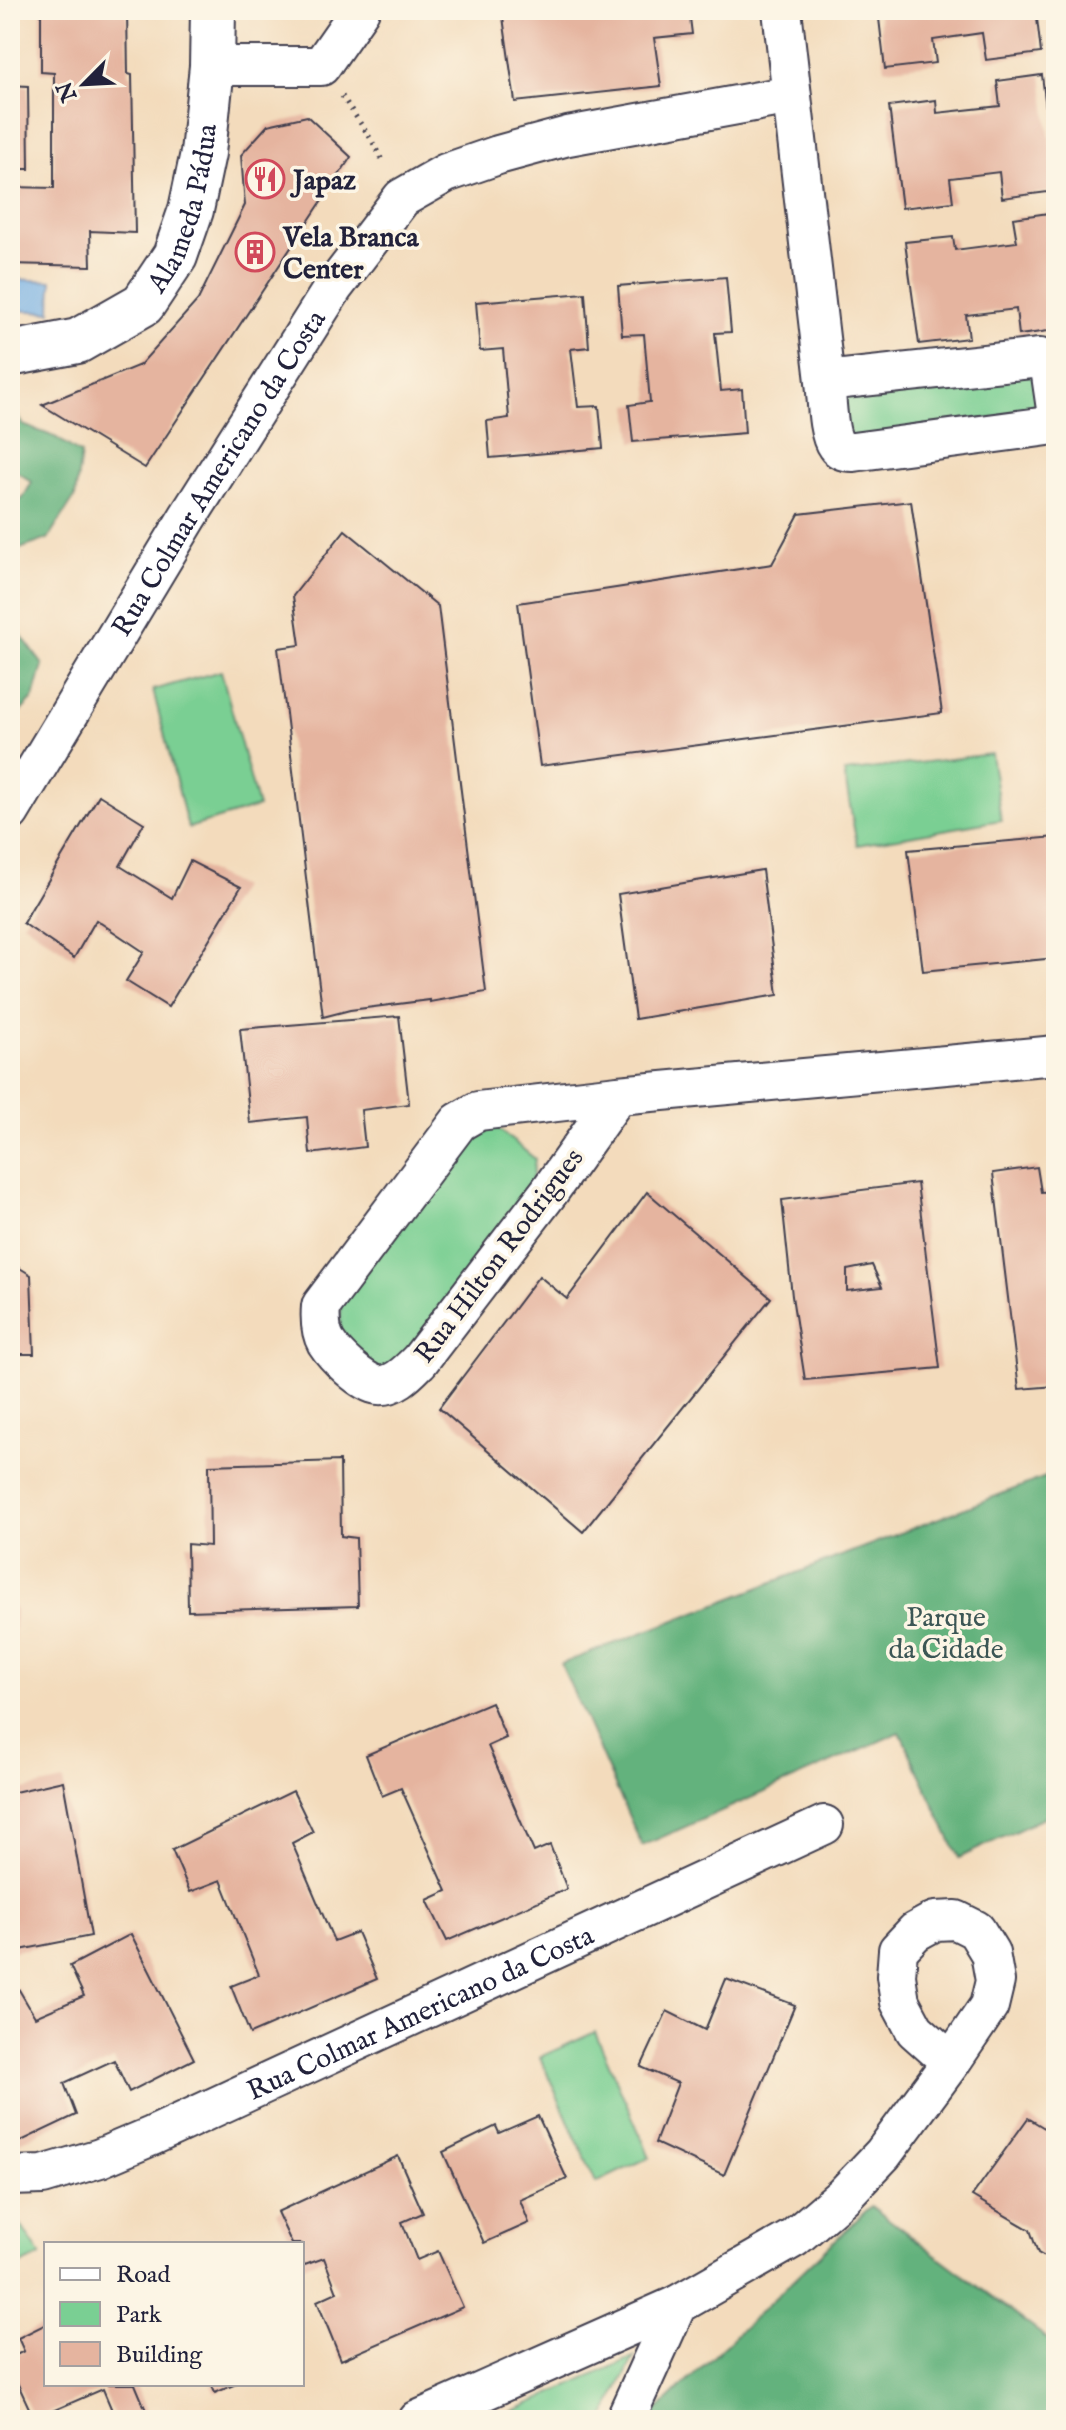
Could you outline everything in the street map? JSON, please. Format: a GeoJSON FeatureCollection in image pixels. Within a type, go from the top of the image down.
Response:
{"type":"FeatureCollection","features":[{"type":"Feature","properties":{"kind":"street","name":"Alameda Pádua"},"geometry":{"type":"LineString","coordinates":[[10,354],[78,341],[143,304],[175,256],[191,210],[203,153],[212,66],[213,10]]}},
{"type":"Feature","properties":{"kind":"street"},"geometry":{"type":"LineString","coordinates":[[212,66],[321,66],[360,10]]}},
{"type":"Feature","properties":{"kind":"street"},"geometry":{"type":"LineString","coordinates":[[782,10],[831,435],[836,446],[853,452],[1048,426],[1056,418]]}},
{"type":"Feature","properties":{"kind":"street","name":"Rua Colmar Americano da Costa"},"geometry":{"type":"LineString","coordinates":[[10,812],[188,517],[333,288],[402,198],[446,173],[568,136],[791,95]]}},
{"type":"Feature","properties":{"kind":"street"},"geometry":{"type":"LineString","coordinates":[[825,381],[1040,358],[1050,368],[1056,409]]}},
{"type":"Feature","properties":{"kind":"street","name":"Rua Hilton Rodrigues"},"geometry":{"type":"LineString","coordinates":[[618,1095],[549,1192],[420,1360],[404,1375],[379,1385],[362,1379],[327,1344],[320,1321],[321,1306],[459,1122],[478,1111],[618,1095],[1056,1055]]}},
{"type":"Feature","properties":{"kind":"street","name":"Rua Colmar Americano da Costa"},"geometry":{"type":"LineString","coordinates":[[10,2176],[43,2175],[100,2158],[152,2136],[824,1825]]}},
{"type":"Feature","properties":{"kind":"street"},"geometry":{"type":"LineString","coordinates":[[418,2420],[677,2305],[794,2238],[843,2196],[883,2154],[951,2062]]}},
{"type":"Feature","properties":{"kind":"street"},"geometry":{"type":"LineString","coordinates":[[625,2420],[677,2305]]}},
{"type":"Feature","properties":{"kind":"path"},"geometry":{"type":"LineString","coordinates":[[321,66],[371,139],[402,198]]}},
{"type":"Feature","properties":{"kind":"green space"},"geometry":{"type":"Polygon","coordinates":[[[1035,357],[1042,412],[836,440],[832,383],[1035,357]]]}},
{"type":"Feature","properties":{"kind":"green space"},"geometry":{"type":"Polygon","coordinates":[[[10,403],[23,425],[55,437],[81,454],[75,497],[48,539],[17,550],[10,586],[10,506],[23,498],[32,482],[10,467],[10,403]]]}},
{"type":"Feature","properties":{"kind":"green space"},"geometry":{"type":"Polygon","coordinates":[[[19,632],[43,665],[34,698],[10,722],[10,634],[19,632]]]}},
{"type":"Feature","properties":{"kind":"green space"},"geometry":{"type":"Polygon","coordinates":[[[221,671],[258,807],[188,828],[153,690],[221,671]]]}},
{"type":"Feature","properties":{"kind":"green space"},"geometry":{"type":"Polygon","coordinates":[[[991,754],[1001,820],[857,845],[844,772],[991,754]]]}},
{"type":"Feature","properties":{"kind":"green space"},"geometry":{"type":"Polygon","coordinates":[[[496,1127],[535,1159],[529,1204],[408,1363],[378,1370],[340,1337],[341,1302],[461,1142],[496,1127]]]}},
{"type":"Feature","properties":{"kind":"green space","name":"Parque da Cidade"},"geometry":{"type":"Polygon","coordinates":[[[1056,1473],[1056,1812],[959,1858],[900,1732],[642,1846],[561,1664],[1056,1473]]]}},
{"type":"Feature","properties":{"kind":"green space"},"geometry":{"type":"Polygon","coordinates":[[[595,2032],[650,2157],[596,2183],[540,2057],[595,2032]]]}},
{"type":"Feature","properties":{"kind":"green space"},"geometry":{"type":"Polygon","coordinates":[[[871,2206],[1056,2345],[1056,2420],[647,2420],[871,2206]]]}},
{"type":"Feature","properties":{"kind":"green space"},"geometry":{"type":"Polygon","coordinates":[[[10,2214],[17,2219],[41,2256],[10,2269],[10,2214]]]}},
{"type":"Feature","properties":{"kind":"green space"},"geometry":{"type":"Polygon","coordinates":[[[634,2357],[603,2420],[506,2420],[504,2415],[634,2357]]]}},
{"type":"Feature","properties":{"kind":"water"},"geometry":{"type":"Polygon","coordinates":[[[10,279],[52,281],[51,312],[10,310],[10,279]]]}},
{"type":"Feature","properties":{"kind":"building"},"geometry":{"type":"Polygon","coordinates":[[[10,10],[18,10],[17,71],[10,71],[10,10]]]}},
{"type":"Feature","properties":{"kind":"building"},"geometry":{"type":"Polygon","coordinates":[[[41,10],[127,10],[128,74],[132,75],[135,233],[90,231],[91,266],[10,264],[10,187],[54,188],[54,73],[41,72],[41,10]]]}},
{"type":"Feature","properties":{"kind":"building"},"geometry":{"type":"Polygon","coordinates":[[[502,10],[689,10],[692,34],[654,38],[661,86],[515,102],[502,10]]]}},
{"type":"Feature","properties":{"kind":"building"},"geometry":{"type":"Polygon","coordinates":[[[878,10],[1036,10],[1041,53],[986,60],[982,33],[933,40],[936,63],[885,69],[878,10]]]}},
{"type":"Feature","properties":{"kind":"building"},"geometry":{"type":"Polygon","coordinates":[[[1042,75],[1056,191],[1002,198],[999,172],[950,178],[953,202],[902,208],[889,106],[936,100],[937,113],[1000,106],[997,81],[1042,75]]]}},
{"type":"Feature","properties":{"kind":"building"},"geometry":{"type":"Polygon","coordinates":[[[10,85],[28,86],[29,169],[10,169],[10,85]]]}},
{"type":"Feature","properties":{"kind":"building","name":"Vela Branca Center"},"geometry":{"type":"Polygon","coordinates":[[[307,116],[351,157],[145,468],[42,405],[140,365],[198,300],[245,205],[241,155],[268,125],[307,116]]]}},
{"type":"Feature","properties":{"kind":"building"},"geometry":{"type":"Polygon","coordinates":[[[1056,212],[1056,330],[1019,335],[1016,309],[966,315],[969,338],[919,344],[905,242],[953,237],[955,250],[1017,242],[1013,218],[1056,212]]]}},
{"type":"Feature","properties":{"kind":"building"},"geometry":{"type":"Polygon","coordinates":[[[726,277],[731,332],[715,333],[721,391],[742,389],[745,433],[633,442],[629,405],[650,402],[644,334],[622,335],[618,286],[726,277]]]}},
{"type":"Feature","properties":{"kind":"building"},"geometry":{"type":"Polygon","coordinates":[[[585,293],[589,347],[571,349],[578,407],[599,406],[603,448],[490,458],[487,421],[509,418],[503,349],[480,351],[476,302],[585,293]]]}},
{"type":"Feature","properties":{"kind":"building"},"geometry":{"type":"Polygon","coordinates":[[[911,501],[942,713],[540,766],[518,603],[772,564],[799,514],[911,501]]]}},
{"type":"Feature","properties":{"kind":"building"},"geometry":{"type":"Polygon","coordinates":[[[345,530],[438,606],[486,992],[430,1002],[350,1010],[323,1017],[278,648],[300,645],[293,596],[345,530]]]}},
{"type":"Feature","properties":{"kind":"building"},"geometry":{"type":"Polygon","coordinates":[[[99,795],[144,823],[120,866],[172,898],[190,861],[241,887],[168,1007],[126,981],[144,952],[96,920],[74,958],[23,923],[99,795]]]}},
{"type":"Feature","properties":{"kind":"building"},"geometry":{"type":"Polygon","coordinates":[[[1056,837],[1056,958],[923,971],[908,850],[1056,837]]]}},
{"type":"Feature","properties":{"kind":"building"},"geometry":{"type":"Polygon","coordinates":[[[762,870],[778,995],[635,1019],[618,894],[762,870]]]}},
{"type":"Feature","properties":{"kind":"building"},"geometry":{"type":"Polygon","coordinates":[[[399,1016],[409,1104],[361,1110],[365,1147],[310,1154],[307,1117],[250,1123],[240,1029],[399,1016]]]}},
{"type":"Feature","properties":{"kind":"building"},"geometry":{"type":"Polygon","coordinates":[[[1037,1167],[1041,1192],[1056,1191],[1056,1386],[1019,1389],[993,1173],[1037,1167]]]}},
{"type":"Feature","properties":{"kind":"building"},"geometry":{"type":"Polygon","coordinates":[[[917,1183],[940,1368],[805,1380],[782,1200],[917,1183]],[[872,1265],[847,1270],[847,1291],[882,1287],[872,1265]]]}},
{"type":"Feature","properties":{"kind":"building"},"geometry":{"type":"Polygon","coordinates":[[[647,1192],[771,1298],[583,1532],[439,1408],[539,1276],[567,1299],[647,1192]]]}},
{"type":"Feature","properties":{"kind":"building"},"geometry":{"type":"Polygon","coordinates":[[[10,1262],[31,1275],[34,1354],[10,1354],[10,1262]]]}},
{"type":"Feature","properties":{"kind":"building"},"geometry":{"type":"Polygon","coordinates":[[[340,1461],[341,1536],[356,1538],[358,1606],[188,1611],[187,1544],[210,1546],[209,1465],[340,1461]]]}},
{"type":"Feature","properties":{"kind":"building"},"geometry":{"type":"Polygon","coordinates":[[[10,1607],[15,1607],[13,1749],[10,1749],[10,1607]]]}},
{"type":"Feature","properties":{"kind":"building"},"geometry":{"type":"Polygon","coordinates":[[[491,1702],[506,1738],[488,1746],[534,1852],[550,1845],[567,1889],[447,1941],[427,1900],[447,1891],[401,1788],[382,1796],[366,1755],[491,1702]]]}},
{"type":"Feature","properties":{"kind":"building"},"geometry":{"type":"Polygon","coordinates":[[[63,1781],[91,1936],[10,1952],[10,1793],[63,1781]]]}},
{"type":"Feature","properties":{"kind":"building"},"geometry":{"type":"Polygon","coordinates":[[[293,1791],[313,1832],[292,1843],[334,1941],[357,1932],[377,1979],[250,2034],[231,1986],[259,1975],[221,1880],[190,1892],[172,1850],[293,1791]]]}},
{"type":"Feature","properties":{"kind":"building"},"geometry":{"type":"Polygon","coordinates":[[[131,1934],[194,2059],[129,2092],[114,2060],[64,2083],[76,2115],[15,2144],[10,2133],[10,1992],[18,1988],[35,2017],[84,1996],[70,1966],[131,1934]]]}},
{"type":"Feature","properties":{"kind":"building"},"geometry":{"type":"Polygon","coordinates":[[[726,1979],[795,2005],[724,2175],[655,2143],[678,2083],[641,2067],[667,2011],[705,2030],[726,1979]]]}},
{"type":"Feature","properties":{"kind":"building"},"geometry":{"type":"Polygon","coordinates":[[[538,2116],[567,2179],[520,2200],[529,2223],[484,2243],[443,2152],[496,2126],[499,2133],[538,2116]]]}},
{"type":"Feature","properties":{"kind":"building"},"geometry":{"type":"Polygon","coordinates":[[[1028,2118],[1056,2135],[1056,2263],[1038,2253],[1030,2230],[972,2196],[1028,2118]]]}},
{"type":"Feature","properties":{"kind":"building"},"geometry":{"type":"Polygon","coordinates":[[[398,2156],[423,2213],[402,2222],[417,2260],[438,2251],[463,2307],[341,2360],[317,2301],[337,2292],[324,2258],[304,2265],[304,2242],[291,2242],[277,2212],[398,2156]]]}},
{"type":"Feature","properties":{"kind":"building"},"geometry":{"type":"Polygon","coordinates":[[[44,2325],[44,2386],[136,2386],[150,2420],[116,2420],[103,2389],[34,2419],[10,2367],[10,2358],[24,2351],[18,2338],[44,2325]]]}},
{"type":"Feature","properties":{"kind":"building"},"geometry":{"type":"Polygon","coordinates":[[[212,2386],[231,2386],[215,2393],[212,2386]]]}},
{"type":"Feature","properties":{"kind":"place","name":"Japaz"},"geometry":{"type":"Point","coordinates":[265,179]}},
{"type":"Feature","properties":{"kind":"place","name":"Vela Branca Center"},"geometry":{"type":"Point","coordinates":[255,252]}}]}
